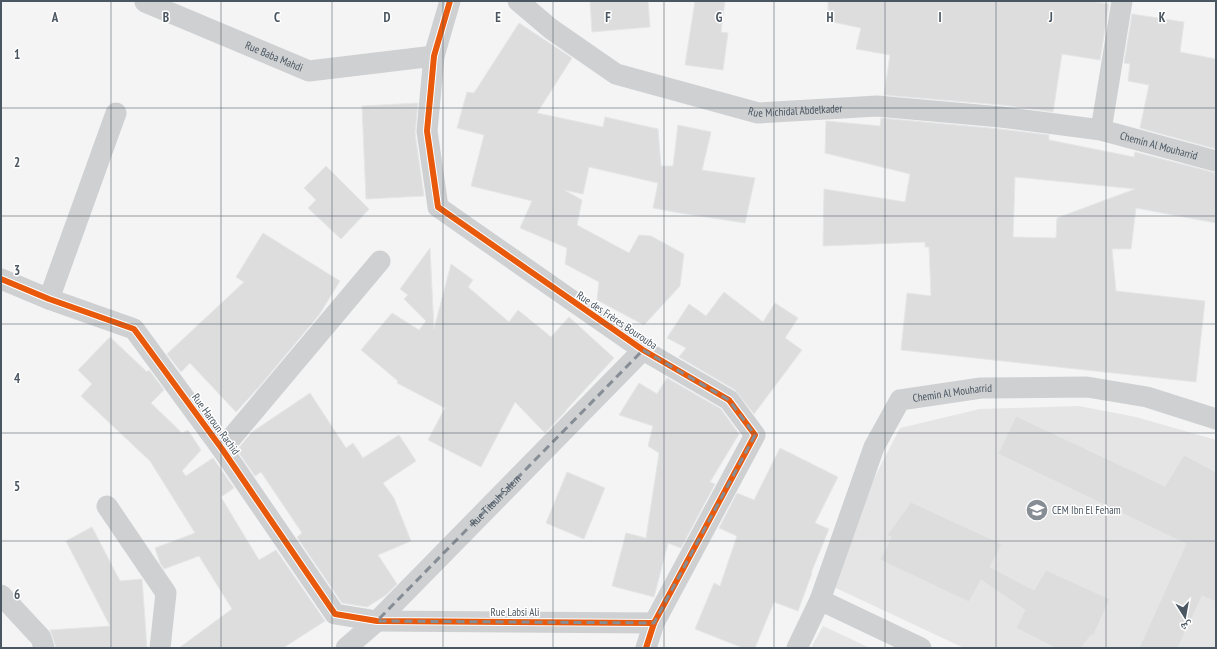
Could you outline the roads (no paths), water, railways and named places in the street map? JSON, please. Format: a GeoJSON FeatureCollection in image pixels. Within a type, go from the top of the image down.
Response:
{"type":"FeatureCollection","features":[{"type":"Feature","properties":{"kind":"street","name":"Rue des Frères Bourouba"},"geometry":{"type":"LineString","coordinates":[[450,1],[434,56],[427,131],[438,207],[643,350],[729,400],[755,435],[654,624],[646,648]]}},
{"type":"Feature","properties":{"kind":"street","name":"Rue Michidal Abdelkader"},"geometry":{"type":"LineString","coordinates":[[518,1],[551,29],[616,74],[758,113],[877,106],[1001,117],[1101,130]]}},
{"type":"Feature","properties":{"kind":"street"},"geometry":{"type":"LineString","coordinates":[[1101,130],[1122,1]]}},
{"type":"Feature","properties":{"kind":"street","name":"Rue Baba Mahdi"},"geometry":{"type":"LineString","coordinates":[[145,2],[309,71],[434,56]]}},
{"type":"Feature","properties":{"kind":"street"},"geometry":{"type":"LineString","coordinates":[[49,299],[116,113]]}},
{"type":"Feature","properties":{"kind":"street","name":"Chemin Al Mouharrid"},"geometry":{"type":"LineString","coordinates":[[1101,130],[1216,161]]}},
{"type":"Feature","properties":{"kind":"street"},"geometry":{"type":"LineString","coordinates":[[222,449],[380,261]]}},
{"type":"Feature","properties":{"kind":"street","name":"Rue Haroun Rachid"},"geometry":{"type":"LineString","coordinates":[[1,278],[49,299],[134,329],[222,449],[335,614],[377,621]]}},
{"type":"Feature","properties":{"kind":"street","name":"Rue Titouh Salem"},"geometry":{"type":"LineString","coordinates":[[346,648],[377,621],[643,350]]}},
{"type":"Feature","properties":{"kind":"street","name":"Chemin Al Mouharrid"},"geometry":{"type":"LineString","coordinates":[[797,648],[820,600],[874,447],[900,400],[981,388],[1087,386],[1147,397],[1216,418]]}},
{"type":"Feature","properties":{"kind":"street"},"geometry":{"type":"LineString","coordinates":[[107,506],[166,593],[160,648]]}},
{"type":"Feature","properties":{"kind":"street"},"geometry":{"type":"LineString","coordinates":[[1,595],[41,638],[44,648]]}},
{"type":"Feature","properties":{"kind":"street"},"geometry":{"type":"LineString","coordinates":[[820,600],[921,648]]}},
{"type":"Feature","properties":{"kind":"street","name":"Rue Labsi Ali"},"geometry":{"type":"LineString","coordinates":[[377,621],[654,624]]}},
{"type":"Feature","properties":{"kind":"place","name":"CEM Ibn El Feham"},"geometry":{"type":"Point","coordinates":[1037,510]}}]}
